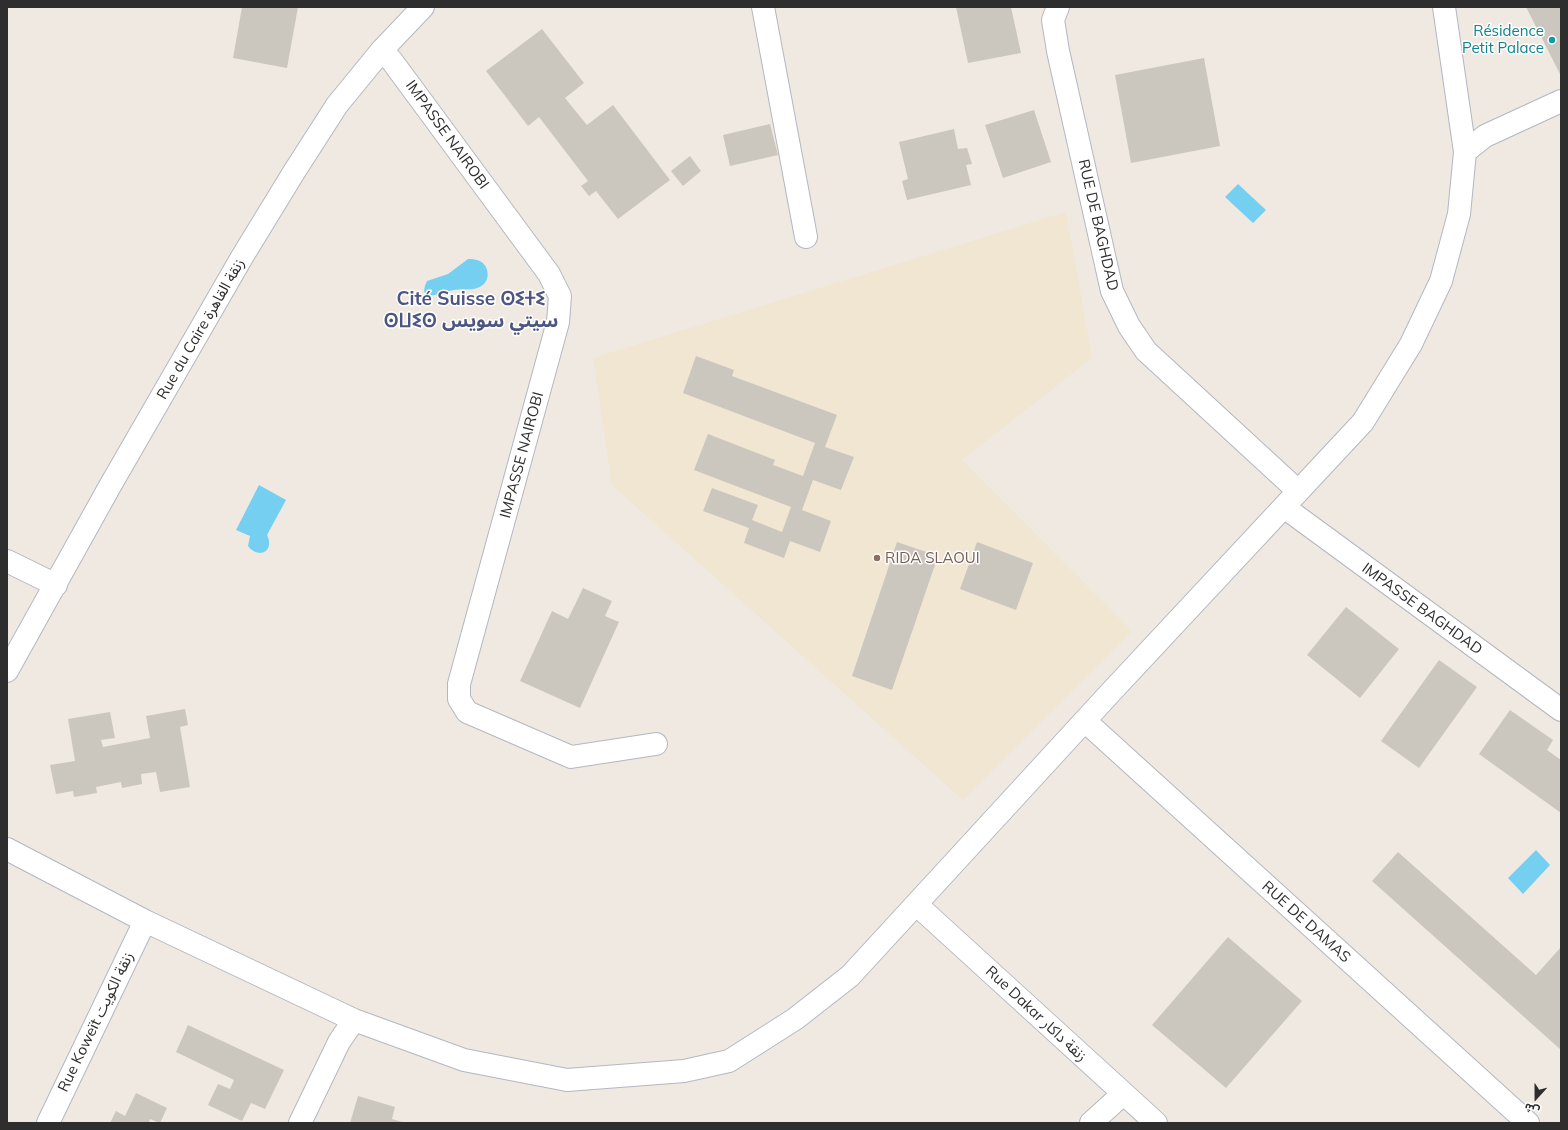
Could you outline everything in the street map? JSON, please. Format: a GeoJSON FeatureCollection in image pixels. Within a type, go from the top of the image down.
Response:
{"type":"FeatureCollection","features":[{"type":"Feature","properties":{"kind":"street","name":"Rue du Caire زنقة القاهرة"},"geometry":{"type":"LineString","coordinates":[[7,671],[110,486],[246,250],[337,105],[382,50],[423,7]]}},
{"type":"Feature","properties":{"kind":"street"},"geometry":{"type":"LineString","coordinates":[[763,7],[806,237]]}},
{"type":"Feature","properties":{"kind":"street","name":"RUE DE BAGHDAD"},"geometry":{"type":"LineString","coordinates":[[1058,7],[1053,20],[1058,52],[1112,291],[1129,326],[1146,352],[1298,491]]}},
{"type":"Feature","properties":{"kind":"street"},"geometry":{"type":"LineString","coordinates":[[7,849],[146,921],[354,1020],[464,1060],[567,1080],[684,1071],[729,1061],[795,1019],[850,976],[1362,422],[1411,344],[1441,280],[1459,214],[1465,152],[1444,7]]}},
{"type":"Feature","properties":{"kind":"street","name":"IMPASSE NAIROBI"},"geometry":{"type":"LineString","coordinates":[[382,50],[392,61],[549,274],[560,296],[558,322],[459,684],[459,698],[467,712],[571,757],[656,744]]}},
{"type":"Feature","properties":{"kind":"street"},"geometry":{"type":"LineString","coordinates":[[1465,152],[1485,136],[1561,101]]}},
{"type":"Feature","properties":{"kind":"street","name":"IMPASSE BAGHDAD"},"geometry":{"type":"LineString","coordinates":[[1284,507],[1561,710]]}},
{"type":"Feature","properties":{"kind":"street"},"geometry":{"type":"LineString","coordinates":[[7,561],[56,585]]}},
{"type":"Feature","properties":{"kind":"street","name":"RUE DE DAMAS"},"geometry":{"type":"LineString","coordinates":[[1085,721],[1528,1123]]}},
{"type":"Feature","properties":{"kind":"street","name":"Rue Dakar زنقة داكار"},"geometry":{"type":"LineString","coordinates":[[917,905],[1156,1123]]}},
{"type":"Feature","properties":{"kind":"street","name":"Rue Koweït زنقة الكويت"},"geometry":{"type":"LineString","coordinates":[[48,1123],[146,921]]}},
{"type":"Feature","properties":{"kind":"street"},"geometry":{"type":"LineString","coordinates":[[300,1123],[339,1042],[354,1020]]}},
{"type":"Feature","properties":{"kind":"street"},"geometry":{"type":"LineString","coordinates":[[1091,1123],[1123,1094]]}},
{"type":"Feature","properties":{"kind":"shaded area","name":"RIDA SLAOUI"},"geometry":{"type":"Polygon","coordinates":[[[1066,212],[1092,358],[962,460],[1132,631],[963,800],[612,485],[593,358],[1066,212]]]}},
{"type":"Feature","properties":{"kind":"water"},"geometry":{"type":"Polygon","coordinates":[[[1238,184],[1266,210],[1253,223],[1225,197],[1238,184]]]}},
{"type":"Feature","properties":{"kind":"water"},"geometry":{"type":"Polygon","coordinates":[[[468,259],[478,260],[486,267],[487,278],[481,286],[473,289],[454,290],[433,295],[428,295],[425,293],[424,289],[427,281],[448,274],[468,259]]]}},
{"type":"Feature","properties":{"kind":"water"},"geometry":{"type":"Polygon","coordinates":[[[259,485],[286,500],[267,535],[269,545],[265,552],[261,553],[252,550],[248,546],[250,536],[236,530],[259,485]]]}},
{"type":"Feature","properties":{"kind":"water"},"geometry":{"type":"Polygon","coordinates":[[[1536,850],[1550,865],[1523,894],[1508,878],[1536,850]]]}},
{"type":"Feature","properties":{"kind":"building"},"geometry":{"type":"Polygon","coordinates":[[[242,7],[298,7],[287,68],[233,58],[242,7]]]}},
{"type":"Feature","properties":{"kind":"building"},"geometry":{"type":"Polygon","coordinates":[[[956,7],[1011,7],[1021,53],[968,63],[956,7]]]}},
{"type":"Feature","properties":{"kind":"building","name":"Résidence Petit Palace"},"geometry":{"type":"Polygon","coordinates":[[[1526,7],[1561,7],[1561,76],[1526,7]]]}},
{"type":"Feature","properties":{"kind":"building"},"geometry":{"type":"Polygon","coordinates":[[[542,29],[584,83],[565,98],[587,125],[613,105],[670,180],[618,219],[596,191],[589,196],[581,186],[588,181],[539,117],[528,126],[486,71],[542,29]]]}},
{"type":"Feature","properties":{"kind":"building"},"geometry":{"type":"Polygon","coordinates":[[[1204,58],[1220,146],[1131,163],[1115,75],[1204,58]]]}},
{"type":"Feature","properties":{"kind":"building"},"geometry":{"type":"Polygon","coordinates":[[[1034,110],[1051,162],[1003,178],[985,125],[1034,110]]]}},
{"type":"Feature","properties":{"kind":"building"},"geometry":{"type":"Polygon","coordinates":[[[770,124],[778,155],[730,166],[723,135],[770,124]]]}},
{"type":"Feature","properties":{"kind":"building"},"geometry":{"type":"Polygon","coordinates":[[[954,129],[958,149],[967,148],[972,164],[966,165],[971,185],[907,200],[902,181],[908,179],[899,142],[954,129]]]}},
{"type":"Feature","properties":{"kind":"building"},"geometry":{"type":"Polygon","coordinates":[[[690,156],[701,171],[683,186],[671,171],[690,156]]]}},
{"type":"Feature","properties":{"kind":"building"},"geometry":{"type":"Polygon","coordinates":[[[696,356],[734,370],[732,376],[837,415],[825,447],[854,457],[841,490],[813,480],[802,510],[831,521],[820,552],[790,541],[784,558],[744,543],[749,528],[703,511],[712,488],[758,505],[752,520],[782,532],[791,507],[694,470],[708,434],[775,460],[773,465],[803,476],[815,443],[683,393],[696,356]]]}},
{"type":"Feature","properties":{"kind":"building"},"geometry":{"type":"Polygon","coordinates":[[[897,542],[938,556],[892,690],[852,676],[897,542]]]}},
{"type":"Feature","properties":{"kind":"building"},"geometry":{"type":"Polygon","coordinates":[[[977,542],[1033,563],[1016,610],[960,589],[977,542]]]}},
{"type":"Feature","properties":{"kind":"building"},"geometry":{"type":"Polygon","coordinates":[[[583,588],[612,601],[605,616],[619,622],[580,708],[520,681],[552,611],[568,619],[583,588]]]}},
{"type":"Feature","properties":{"kind":"building"},"geometry":{"type":"Polygon","coordinates":[[[1346,607],[1399,649],[1360,698],[1307,655],[1346,607]]]}},
{"type":"Feature","properties":{"kind":"building"},"geometry":{"type":"Polygon","coordinates":[[[1439,660],[1477,687],[1419,768],[1381,741],[1439,660]]]}},
{"type":"Feature","properties":{"kind":"building"},"geometry":{"type":"Polygon","coordinates":[[[185,709],[188,725],[180,727],[190,787],[160,792],[156,772],[141,774],[142,784],[122,788],[121,782],[96,787],[97,793],[74,797],[73,791],[56,794],[50,765],[75,761],[68,719],[110,712],[115,738],[101,740],[103,747],[150,738],[146,716],[185,709]]]}},
{"type":"Feature","properties":{"kind":"building"},"geometry":{"type":"Polygon","coordinates":[[[1510,710],[1553,740],[1547,750],[1561,760],[1561,813],[1479,754],[1510,710]]]}},
{"type":"Feature","properties":{"kind":"building"},"geometry":{"type":"Polygon","coordinates":[[[1398,852],[1536,975],[1561,947],[1561,1050],[1372,881],[1398,852]]]}},
{"type":"Feature","properties":{"kind":"building"},"geometry":{"type":"Polygon","coordinates":[[[1228,937],[1302,1001],[1226,1088],[1152,1025],[1228,937]]]}},
{"type":"Feature","properties":{"kind":"building"},"geometry":{"type":"Polygon","coordinates":[[[188,1025],[284,1070],[265,1109],[251,1103],[242,1121],[208,1105],[218,1084],[230,1089],[234,1080],[176,1052],[188,1025]]]}},
{"type":"Feature","properties":{"kind":"building"},"geometry":{"type":"Polygon","coordinates":[[[136,1093],[167,1108],[160,1123],[150,1119],[149,1123],[110,1123],[116,1111],[125,1116],[136,1093]]]}},
{"type":"Feature","properties":{"kind":"building"},"geometry":{"type":"Polygon","coordinates":[[[358,1096],[395,1107],[392,1119],[406,1123],[350,1123],[358,1096]]]}},
{"type":"Feature","properties":{"kind":"place","name":"Résidence Petit Palace"},"geometry":{"type":"Point","coordinates":[1552,40]}},
{"type":"Feature","properties":{"kind":"place","name":"RIDA SLAOUI"},"geometry":{"type":"Point","coordinates":[877,558]}},
{"type":"Feature","properties":{"kind":"district","name":"Cité Suisse ⵙⵉⵜⵉ ⵙⵡⵉⵙ سيتي سويس"},"geometry":{"type":"Point","coordinates":[471,310]}}]}
